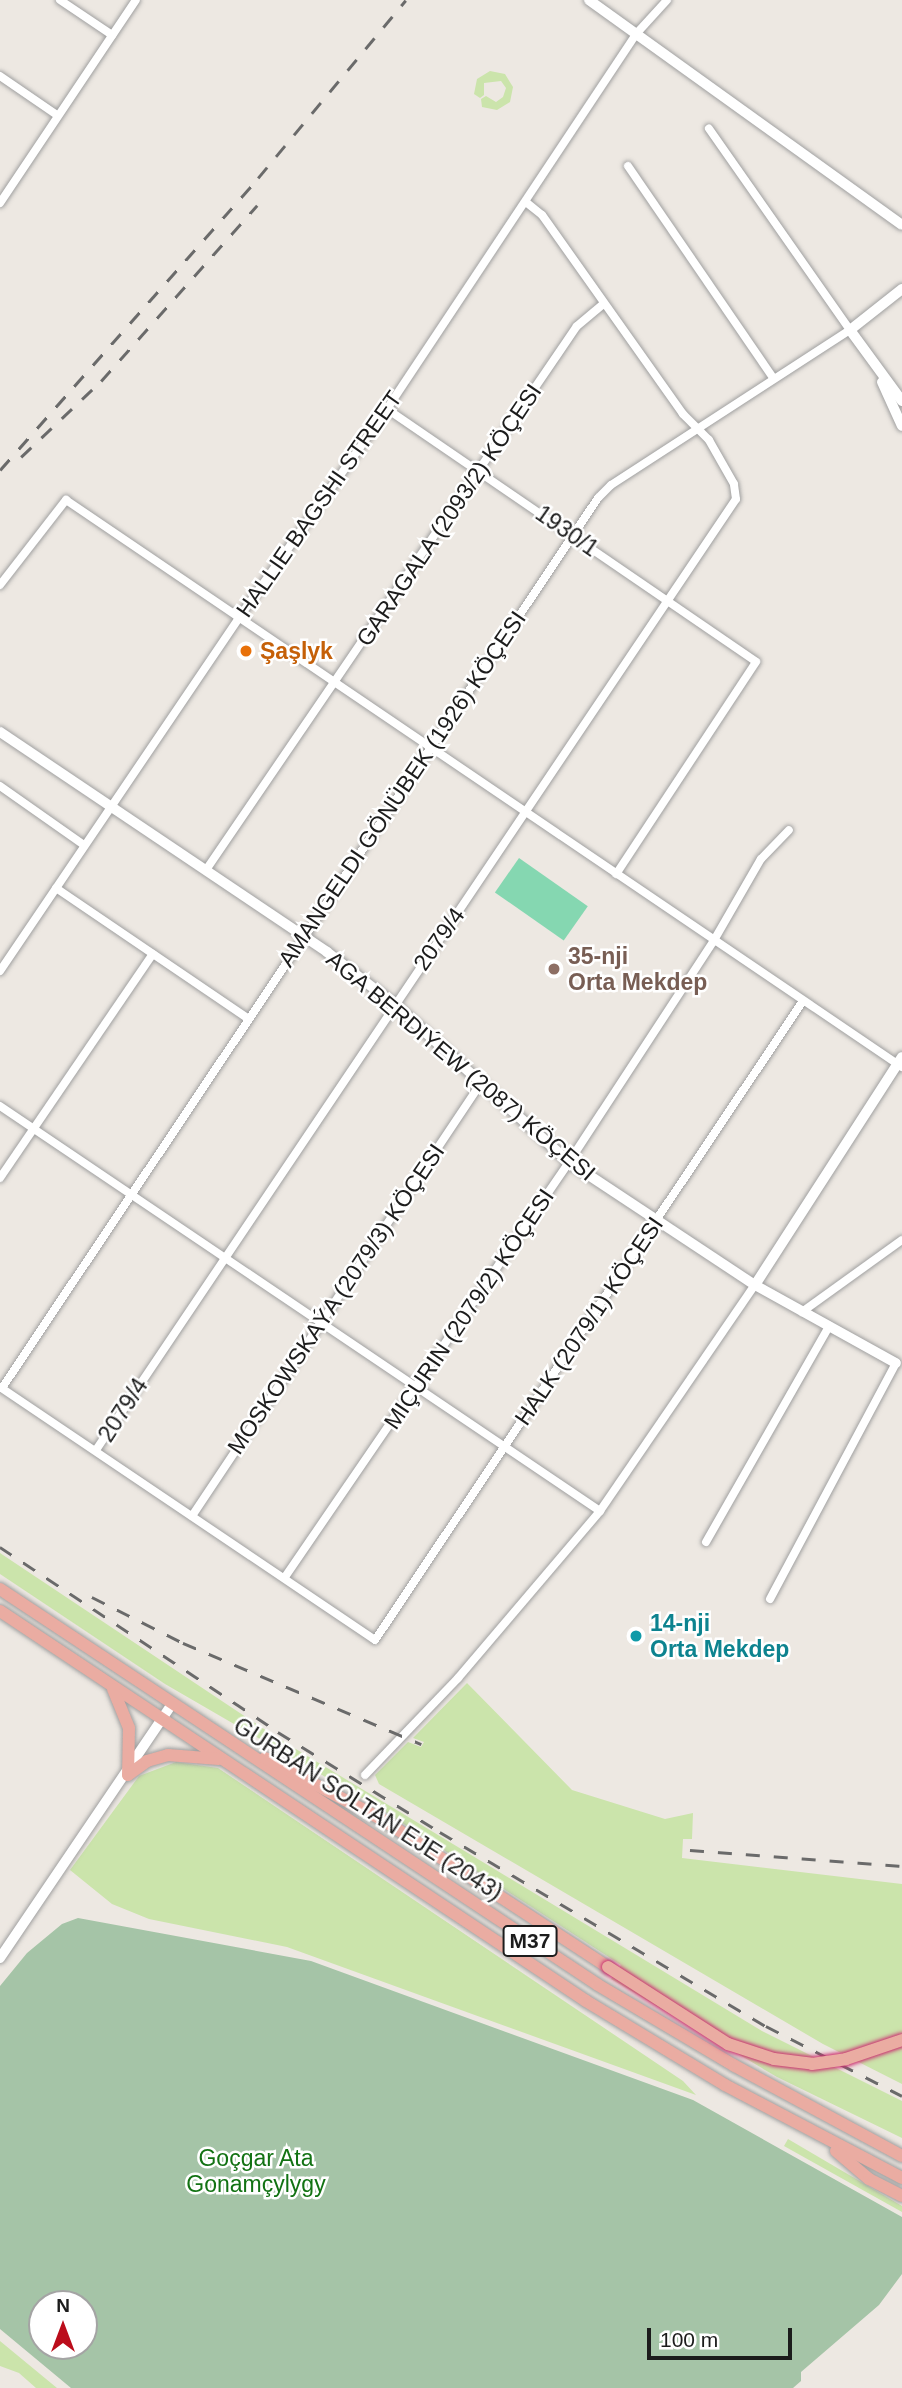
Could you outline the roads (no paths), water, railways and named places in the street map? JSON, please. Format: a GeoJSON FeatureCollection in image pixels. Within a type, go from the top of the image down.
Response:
{"type":"FeatureCollection","features":[{"type":"Feature","properties":{"kind":"highway","name":"GURBAN SOLTAN EJE (2043)"},"geometry":{"type":"LineString","coordinates":[[0,1589],[171,1705],[598,1984],[735,2066],[902,2156]]}},
{"type":"Feature","properties":{"kind":"highway","name":"GURBAN SOLTAN EJE (2043)"},"geometry":{"type":"LineString","coordinates":[[0,1611],[586,2001],[820,2137],[902,2178]]}},
{"type":"Feature","properties":{"kind":"highway"},"geometry":{"type":"LineString","coordinates":[[107,1681],[120,1699],[130,1728],[128,1775]]}},
{"type":"Feature","properties":{"kind":"highway"},"geometry":{"type":"LineString","coordinates":[[201,1724],[383,1820],[728,2044],[774,2059],[812,2064],[846,2059],[902,2040]]}},
{"type":"Feature","properties":{"kind":"highway","name":"GURBAN SOLTAN EJE (2043)"},"geometry":{"type":"LineString","coordinates":[[128,1775],[147,1761],[168,1755],[223,1759]]}},
{"type":"Feature","properties":{"kind":"highway"},"geometry":{"type":"LineString","coordinates":[[820,2137],[869,2179],[902,2196]]}},
{"type":"Feature","properties":{"kind":"street"},"geometry":{"type":"LineString","coordinates":[[60,0],[111,35]]}},
{"type":"Feature","properties":{"kind":"street"},"geometry":{"type":"LineString","coordinates":[[0,203],[3,192],[136,0]]}},
{"type":"Feature","properties":{"kind":"street"},"geometry":{"type":"LineString","coordinates":[[589,0],[902,225]]}},
{"type":"Feature","properties":{"kind":"street","name":"HALLIE BAGSHI STREET"},"geometry":{"type":"LineString","coordinates":[[0,971],[238,619],[387,409],[527,203],[636,34],[667,0]]}},
{"type":"Feature","properties":{"kind":"street"},"geometry":{"type":"LineString","coordinates":[[0,76],[57,115]]}},
{"type":"Feature","properties":{"kind":"street"},"geometry":{"type":"LineString","coordinates":[[709,129],[902,401]]}},
{"type":"Feature","properties":{"kind":"street"},"geometry":{"type":"LineString","coordinates":[[628,166],[773,378]]}},
{"type":"Feature","properties":{"kind":"street"},"geometry":{"type":"LineString","coordinates":[[527,203],[542,215],[603,304],[696,429]]}},
{"type":"Feature","properties":{"kind":"street","name":"AMANGELDI GÖNÜBEK (1926) KÖÇESI"},"geometry":{"type":"LineString","coordinates":[[1,1387],[132,1194],[301,934],[604,491],[850,330],[902,289]]}},
{"type":"Feature","properties":{"kind":"street","name":"GARAGALA (2093/2) KÖÇESI"},"geometry":{"type":"LineString","coordinates":[[206,870],[577,326],[603,304]]}},
{"type":"Feature","properties":{"kind":"street"},"geometry":{"type":"LineString","coordinates":[[877,369],[902,426]]}},
{"type":"Feature","properties":{"kind":"street","name":"1930/1"},"geometry":{"type":"LineString","coordinates":[[387,409],[748,652],[755,667],[616,874]]}},
{"type":"Feature","properties":{"kind":"street","name":"2079/4"},"geometry":{"type":"LineString","coordinates":[[96,1450],[736,499],[734,484],[709,440],[696,429]]}},
{"type":"Feature","properties":{"kind":"street"},"geometry":{"type":"LineString","coordinates":[[0,585],[66,500],[238,619],[431,746],[713,942],[900,1063],[755,1285],[600,1511],[458,1678],[365,1775]]}},
{"type":"Feature","properties":{"kind":"street","name":"AGA BERDIÝEW (2087) KÖÇESI"},"geometry":{"type":"LineString","coordinates":[[0,732],[301,934],[394,1004],[569,1162],[755,1285],[896,1363]]}},
{"type":"Feature","properties":{"kind":"street"},"geometry":{"type":"LineString","coordinates":[[0,786],[85,845]]}},
{"type":"Feature","properties":{"kind":"street","name":"MIÇURIN (2079/2) KÖÇESI"},"geometry":{"type":"LineString","coordinates":[[285,1577],[569,1162],[713,942],[761,859],[789,830]]}},
{"type":"Feature","properties":{"kind":"street"},"geometry":{"type":"LineString","coordinates":[[56,888],[247,1018]]}},
{"type":"Feature","properties":{"kind":"street"},"geometry":{"type":"LineString","coordinates":[[0,1178],[153,954]]}},
{"type":"Feature","properties":{"kind":"street","name":"HALK (2079/1) KÖÇESI"},"geometry":{"type":"LineString","coordinates":[[285,1577],[375,1640],[803,1001]]}},
{"type":"Feature","properties":{"kind":"street","name":"MOSKOWSKAÝA (2079/3) KÖÇESI"},"geometry":{"type":"LineString","coordinates":[[192,1516],[481,1083]]}},
{"type":"Feature","properties":{"kind":"street"},"geometry":{"type":"LineString","coordinates":[[0,1106],[600,1511]]}},
{"type":"Feature","properties":{"kind":"street"},"geometry":{"type":"LineString","coordinates":[[802,1312],[902,1240]]}},
{"type":"Feature","properties":{"kind":"street"},"geometry":{"type":"LineString","coordinates":[[706,1542],[829,1326]]}},
{"type":"Feature","properties":{"kind":"street"},"geometry":{"type":"LineString","coordinates":[[770,1600],[896,1363]]}},
{"type":"Feature","properties":{"kind":"street"},"geometry":{"type":"LineString","coordinates":[[1,1387],[285,1577]]}},
{"type":"Feature","properties":{"kind":"street"},"geometry":{"type":"LineString","coordinates":[[0,1958],[128,1775],[171,1705]]}},
{"type":"Feature","properties":{"kind":"railway"},"geometry":{"type":"LineString","coordinates":[[0,470],[258,178],[406,0]]}},
{"type":"Feature","properties":{"kind":"railway"},"geometry":{"type":"LineString","coordinates":[[21,457],[101,381],[257,205]]}},
{"type":"Feature","properties":{"kind":"railway"},"geometry":{"type":"LineString","coordinates":[[0,1547],[278,1732],[440,1832],[766,2026],[902,2096]]}},
{"type":"Feature","properties":{"kind":"railway"},"geometry":{"type":"LineString","coordinates":[[92,1597],[183,1643],[421,1744]]}},
{"type":"Feature","properties":{"kind":"railway"},"geometry":{"type":"LineString","coordinates":[[690,1850],[902,1866]]}},
{"type":"Feature","properties":{"kind":"place","name":"Şaşlyk"},"geometry":{"type":"Point","coordinates":[246,651]}},
{"type":"Feature","properties":{"kind":"place","name":"35-nji Orta Mekdep"},"geometry":{"type":"Point","coordinates":[554,969]}},
{"type":"Feature","properties":{"kind":"place","name":"14-nji Orta Mekdep"},"geometry":{"type":"Point","coordinates":[636,1636]}},
{"type":"Feature","properties":{"kind":"park label","name":"Goçgar Ata Gonamçylygy"},"geometry":{"type":"Point","coordinates":[256,2171]}}]}
